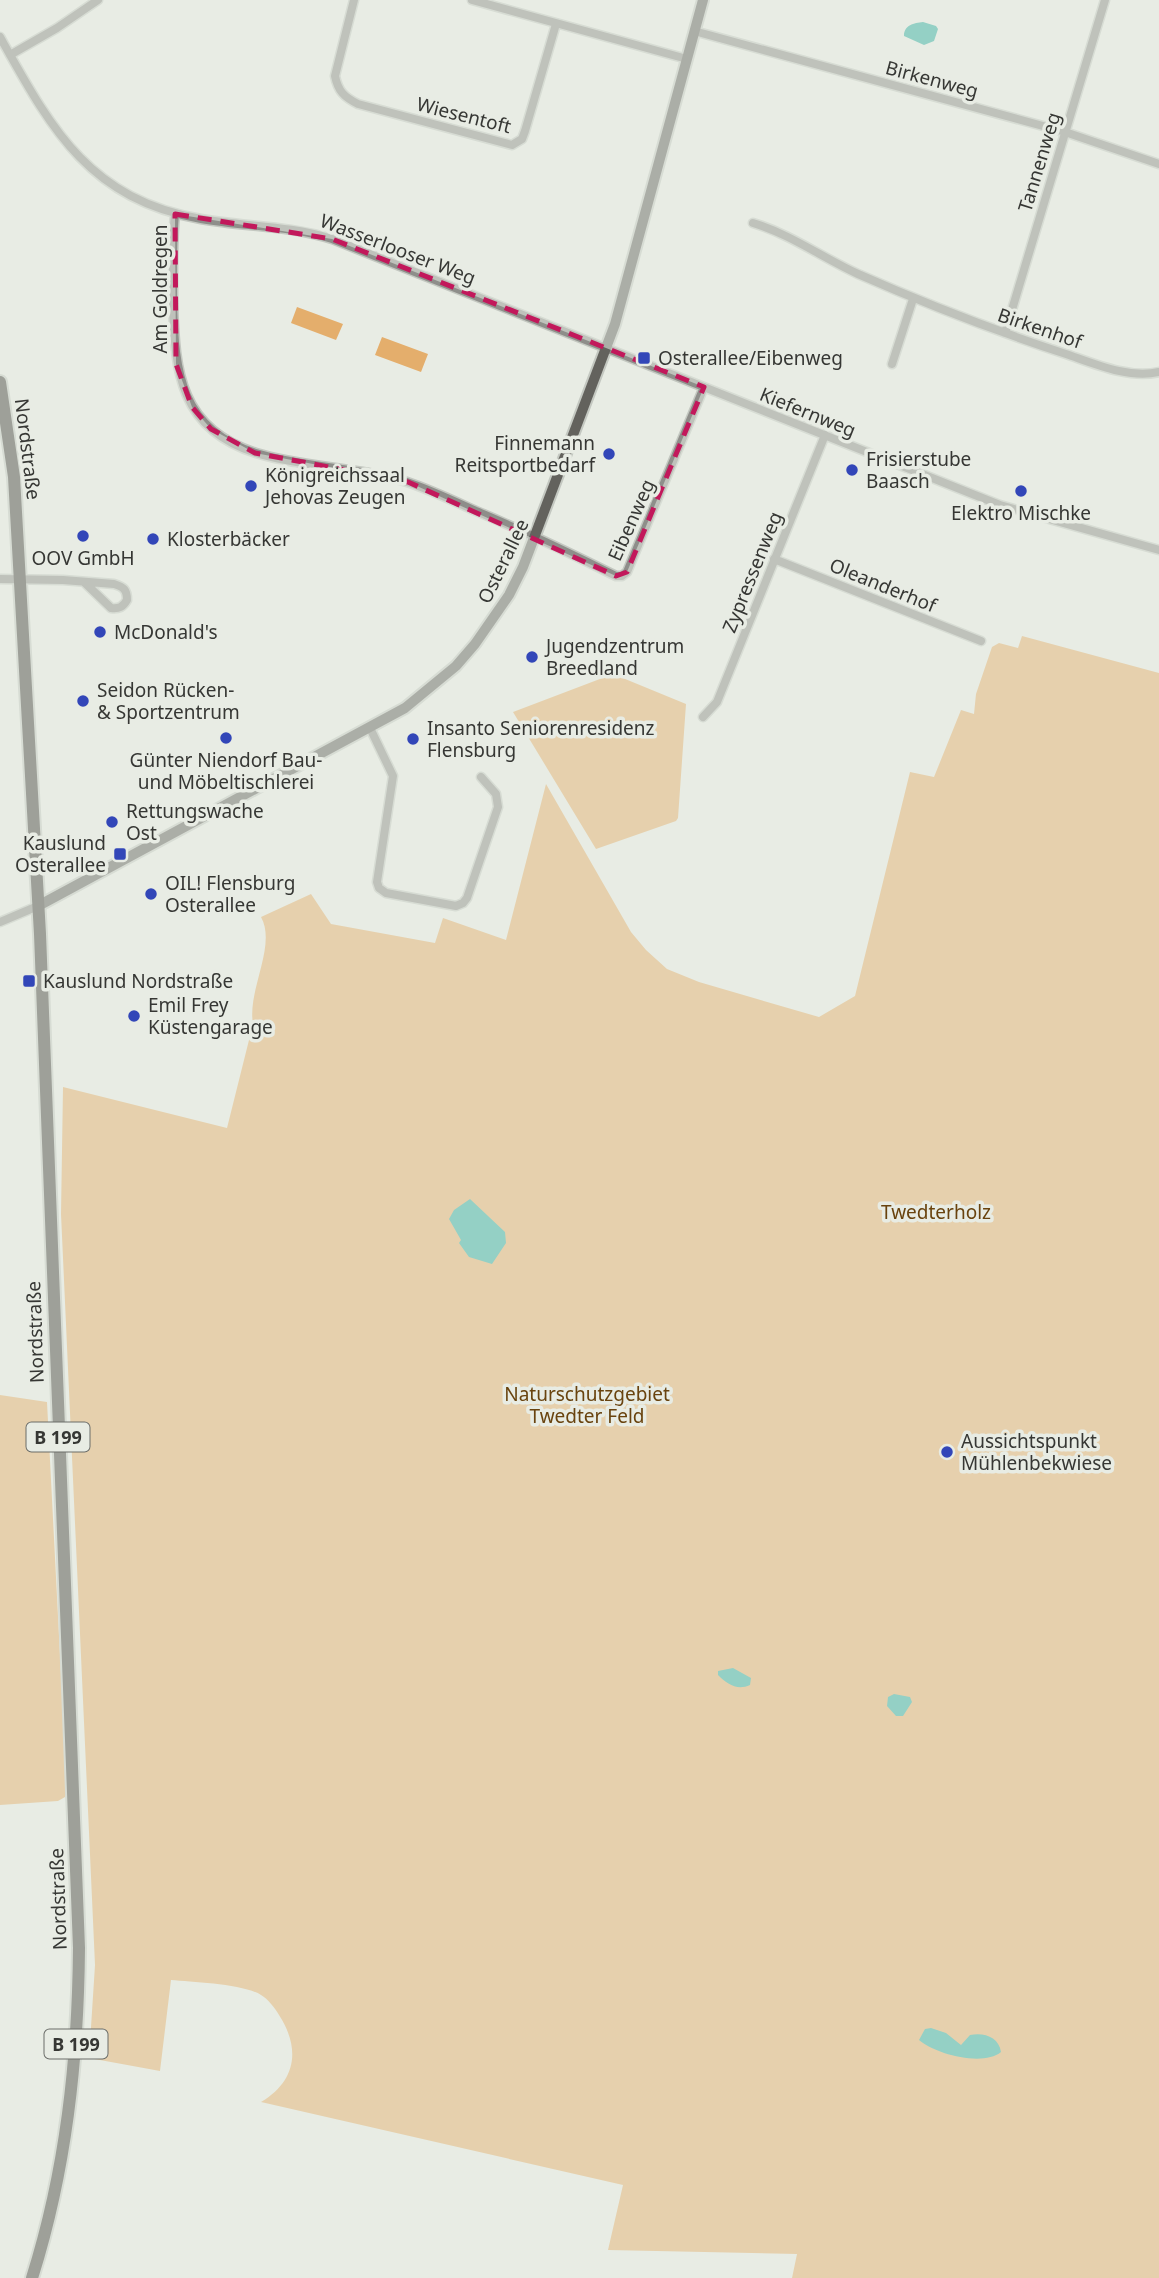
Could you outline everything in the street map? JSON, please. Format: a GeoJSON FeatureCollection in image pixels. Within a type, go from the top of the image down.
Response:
{"type":"FeatureCollection","features":[{"type":"Feature","properties":{"kind":"main road","name":"Nordstraße"},"geometry":{"type":"LineString","coordinates":[[0,382],[14,477],[22,579],[38,906],[79,1948],[78,2019],[71,2098],[47,2230],[32,2278]]}},
{"type":"Feature","properties":{"kind":"street"},"geometry":{"type":"LineString","coordinates":[[10,55],[98,0]]}},
{"type":"Feature","properties":{"kind":"street","name":"Wiesentoft"},"geometry":{"type":"LineString","coordinates":[[354,0],[335,76],[337,87],[342,94],[358,104],[512,145],[522,139],[525,131],[556,24]]}},
{"type":"Feature","properties":{"kind":"street"},"geometry":{"type":"LineString","coordinates":[[472,0],[687,59]]}},
{"type":"Feature","properties":{"kind":"street","name":"Osterallee"},"geometry":{"type":"LineString","coordinates":[[0,922],[38,906],[405,708],[456,666],[475,644],[509,595],[536,536],[607,348],[703,0]]}},
{"type":"Feature","properties":{"kind":"street","name":"Tannenweg"},"geometry":{"type":"LineString","coordinates":[[1005,333],[1105,0]]}},
{"type":"Feature","properties":{"kind":"street","name":"Birkenweg"},"geometry":{"type":"LineString","coordinates":[[694,31],[1065,132],[1159,164]]}},
{"type":"Feature","properties":{"kind":"street","name":"Wasserlooser Weg"},"geometry":{"type":"LineString","coordinates":[[0,37],[58,134],[78,157],[120,190],[175,214],[283,227],[332,239],[607,348]]}},
{"type":"Feature","properties":{"kind":"street","name":"Am Goldregen"},"geometry":{"type":"LineString","coordinates":[[175,214],[173,282],[176,364],[192,407],[211,429],[255,453],[408,482],[536,536]]}},
{"type":"Feature","properties":{"kind":"street","name":"Birkenhof"},"geometry":{"type":"LineString","coordinates":[[753,223],[769,228],[913,299],[1005,333],[1102,366],[1140,375],[1159,372]]}},
{"type":"Feature","properties":{"kind":"street"},"geometry":{"type":"LineString","coordinates":[[892,364],[913,299]]}},
{"type":"Feature","properties":{"kind":"street","name":"Kiefernweg"},"geometry":{"type":"LineString","coordinates":[[607,348],[1000,505],[1159,550]]}},
{"type":"Feature","properties":{"kind":"street","name":"Eibenweg"},"geometry":{"type":"LineString","coordinates":[[536,536],[616,576],[622,576],[642,538],[704,387]]}},
{"type":"Feature","properties":{"kind":"street","name":"Zypressenweg"},"geometry":{"type":"LineString","coordinates":[[703,717],[718,702],[825,435]]}},
{"type":"Feature","properties":{"kind":"street","name":"Oleanderhof"},"geometry":{"type":"LineString","coordinates":[[774,559],[981,641]]}},
{"type":"Feature","properties":{"kind":"street"},"geometry":{"type":"LineString","coordinates":[[0,579],[84,582],[122,586],[127,600],[123,606],[111,608],[84,582]]}},
{"type":"Feature","properties":{"kind":"street"},"geometry":{"type":"LineString","coordinates":[[370,728],[393,776],[377,882],[379,888],[386,893],[456,906],[463,903],[498,807],[496,794],[481,777]]}},
{"type":"Feature","properties":{"kind":"highlighted area"},"geometry":{"type":"Polygon","coordinates":[[[175,214],[332,239],[704,387],[627,572],[616,576],[408,482],[255,453],[211,429],[192,407],[176,364],[175,214]]]}},
{"type":"Feature","properties":{"kind":"green space"},"geometry":{"type":"Polygon","coordinates":[[[297,307],[343,324],[336,340],[291,323],[297,307]]]}},
{"type":"Feature","properties":{"kind":"green space"},"geometry":{"type":"Polygon","coordinates":[[[382,337],[428,354],[421,372],[375,355],[382,337]]]}},
{"type":"Feature","properties":{"kind":"green space","name":"Naturschutzgebiet Twedter Feld"},"geometry":{"type":"Polygon","coordinates":[[[1022,636],[1159,673],[1159,2278],[792,2278],[797,2254],[608,2250],[623,2185],[261,2102],[282,2084],[288,2074],[292,2052],[286,2028],[269,2001],[243,1988],[171,1980],[160,2071],[89,2058],[95,1965],[61,1214],[63,1087],[227,1128],[253,1024],[254,997],[266,941],[261,917],[311,894],[331,924],[435,943],[443,918],[506,940],[546,784],[631,932],[667,969],[699,982],[819,1017],[855,996],[910,772],[934,777],[961,710],[974,714],[976,694],[992,647],[999,643],[1018,648],[1022,636]]]}},
{"type":"Feature","properties":{"kind":"green space"},"geometry":{"type":"Polygon","coordinates":[[[613,674],[686,704],[678,818],[596,849],[513,712],[613,674]]]}},
{"type":"Feature","properties":{"kind":"green space"},"geometry":{"type":"Polygon","coordinates":[[[0,1395],[47,1402],[67,1791],[65,1797],[58,1801],[0,1805],[0,1395]]]}},
{"type":"Feature","properties":{"kind":"water"},"geometry":{"type":"Polygon","coordinates":[[[923,22],[938,29],[934,41],[924,45],[904,36],[908,27],[923,22]]]}},
{"type":"Feature","properties":{"kind":"water"},"geometry":{"type":"Polygon","coordinates":[[[470,1199],[505,1232],[506,1243],[492,1264],[469,1257],[459,1243],[461,1240],[449,1219],[454,1210],[470,1199]]]}},
{"type":"Feature","properties":{"kind":"water"},"geometry":{"type":"Polygon","coordinates":[[[733,1668],[751,1678],[750,1685],[732,1686],[718,1675],[718,1671],[733,1668]]]}},
{"type":"Feature","properties":{"kind":"water"},"geometry":{"type":"Polygon","coordinates":[[[894,1694],[910,1697],[912,1702],[903,1716],[896,1716],[887,1706],[888,1697],[894,1694]]]}},
{"type":"Feature","properties":{"kind":"water"},"geometry":{"type":"Polygon","coordinates":[[[931,2028],[946,2033],[961,2045],[970,2035],[985,2035],[994,2039],[1001,2052],[983,2058],[947,2054],[919,2040],[925,2029],[931,2028]]]}},
{"type":"Feature","properties":{"kind":"place","name":"Osterallee/Eibenweg"},"geometry":{"type":"Point","coordinates":[644,358]}},
{"type":"Feature","properties":{"kind":"place","name":"Finnemann Reitsportbedarf"},"geometry":{"type":"Point","coordinates":[609,454]}},
{"type":"Feature","properties":{"kind":"place","name":"Frisierstube Baasch"},"geometry":{"type":"Point","coordinates":[852,470]}},
{"type":"Feature","properties":{"kind":"place","name":"Königreichssaal Jehovas Zeugen"},"geometry":{"type":"Point","coordinates":[251,486]}},
{"type":"Feature","properties":{"kind":"place","name":"Elektro Mischke"},"geometry":{"type":"Point","coordinates":[1021,491]}},
{"type":"Feature","properties":{"kind":"place","name":"OOV GmbH"},"geometry":{"type":"Point","coordinates":[83,536]}},
{"type":"Feature","properties":{"kind":"place","name":"Klosterbäcker"},"geometry":{"type":"Point","coordinates":[153,539]}},
{"type":"Feature","properties":{"kind":"place","name":"McDonald's"},"geometry":{"type":"Point","coordinates":[100,632]}},
{"type":"Feature","properties":{"kind":"place","name":"Jugendzentrum Breedland"},"geometry":{"type":"Point","coordinates":[532,657]}},
{"type":"Feature","properties":{"kind":"place","name":"Seidon Rücken- & Sportzentrum"},"geometry":{"type":"Point","coordinates":[83,701]}},
{"type":"Feature","properties":{"kind":"place","name":"Günter Niendorf Bau- und Möbeltischlerei"},"geometry":{"type":"Point","coordinates":[226,738]}},
{"type":"Feature","properties":{"kind":"place","name":"Insanto Seniorenresidenz Flensburg"},"geometry":{"type":"Point","coordinates":[413,739]}},
{"type":"Feature","properties":{"kind":"place","name":"Rettungswache Ost"},"geometry":{"type":"Point","coordinates":[112,822]}},
{"type":"Feature","properties":{"kind":"place","name":"Kauslund Osterallee"},"geometry":{"type":"Point","coordinates":[120,854]}},
{"type":"Feature","properties":{"kind":"place","name":"OIL! Flensburg Osterallee"},"geometry":{"type":"Point","coordinates":[151,894]}},
{"type":"Feature","properties":{"kind":"place","name":"Kauslund Nordstraße"},"geometry":{"type":"Point","coordinates":[29,981]}},
{"type":"Feature","properties":{"kind":"place","name":"Emil Frey Küstengarage"},"geometry":{"type":"Point","coordinates":[134,1016]}},
{"type":"Feature","properties":{"kind":"place","name":"Aussichtspunkt Mühlenbekwiese"},"geometry":{"type":"Point","coordinates":[947,1452]}},
{"type":"Feature","properties":{"kind":"park label","name":"Twedterholz"},"geometry":{"type":"Point","coordinates":[936,1212]}}]}
